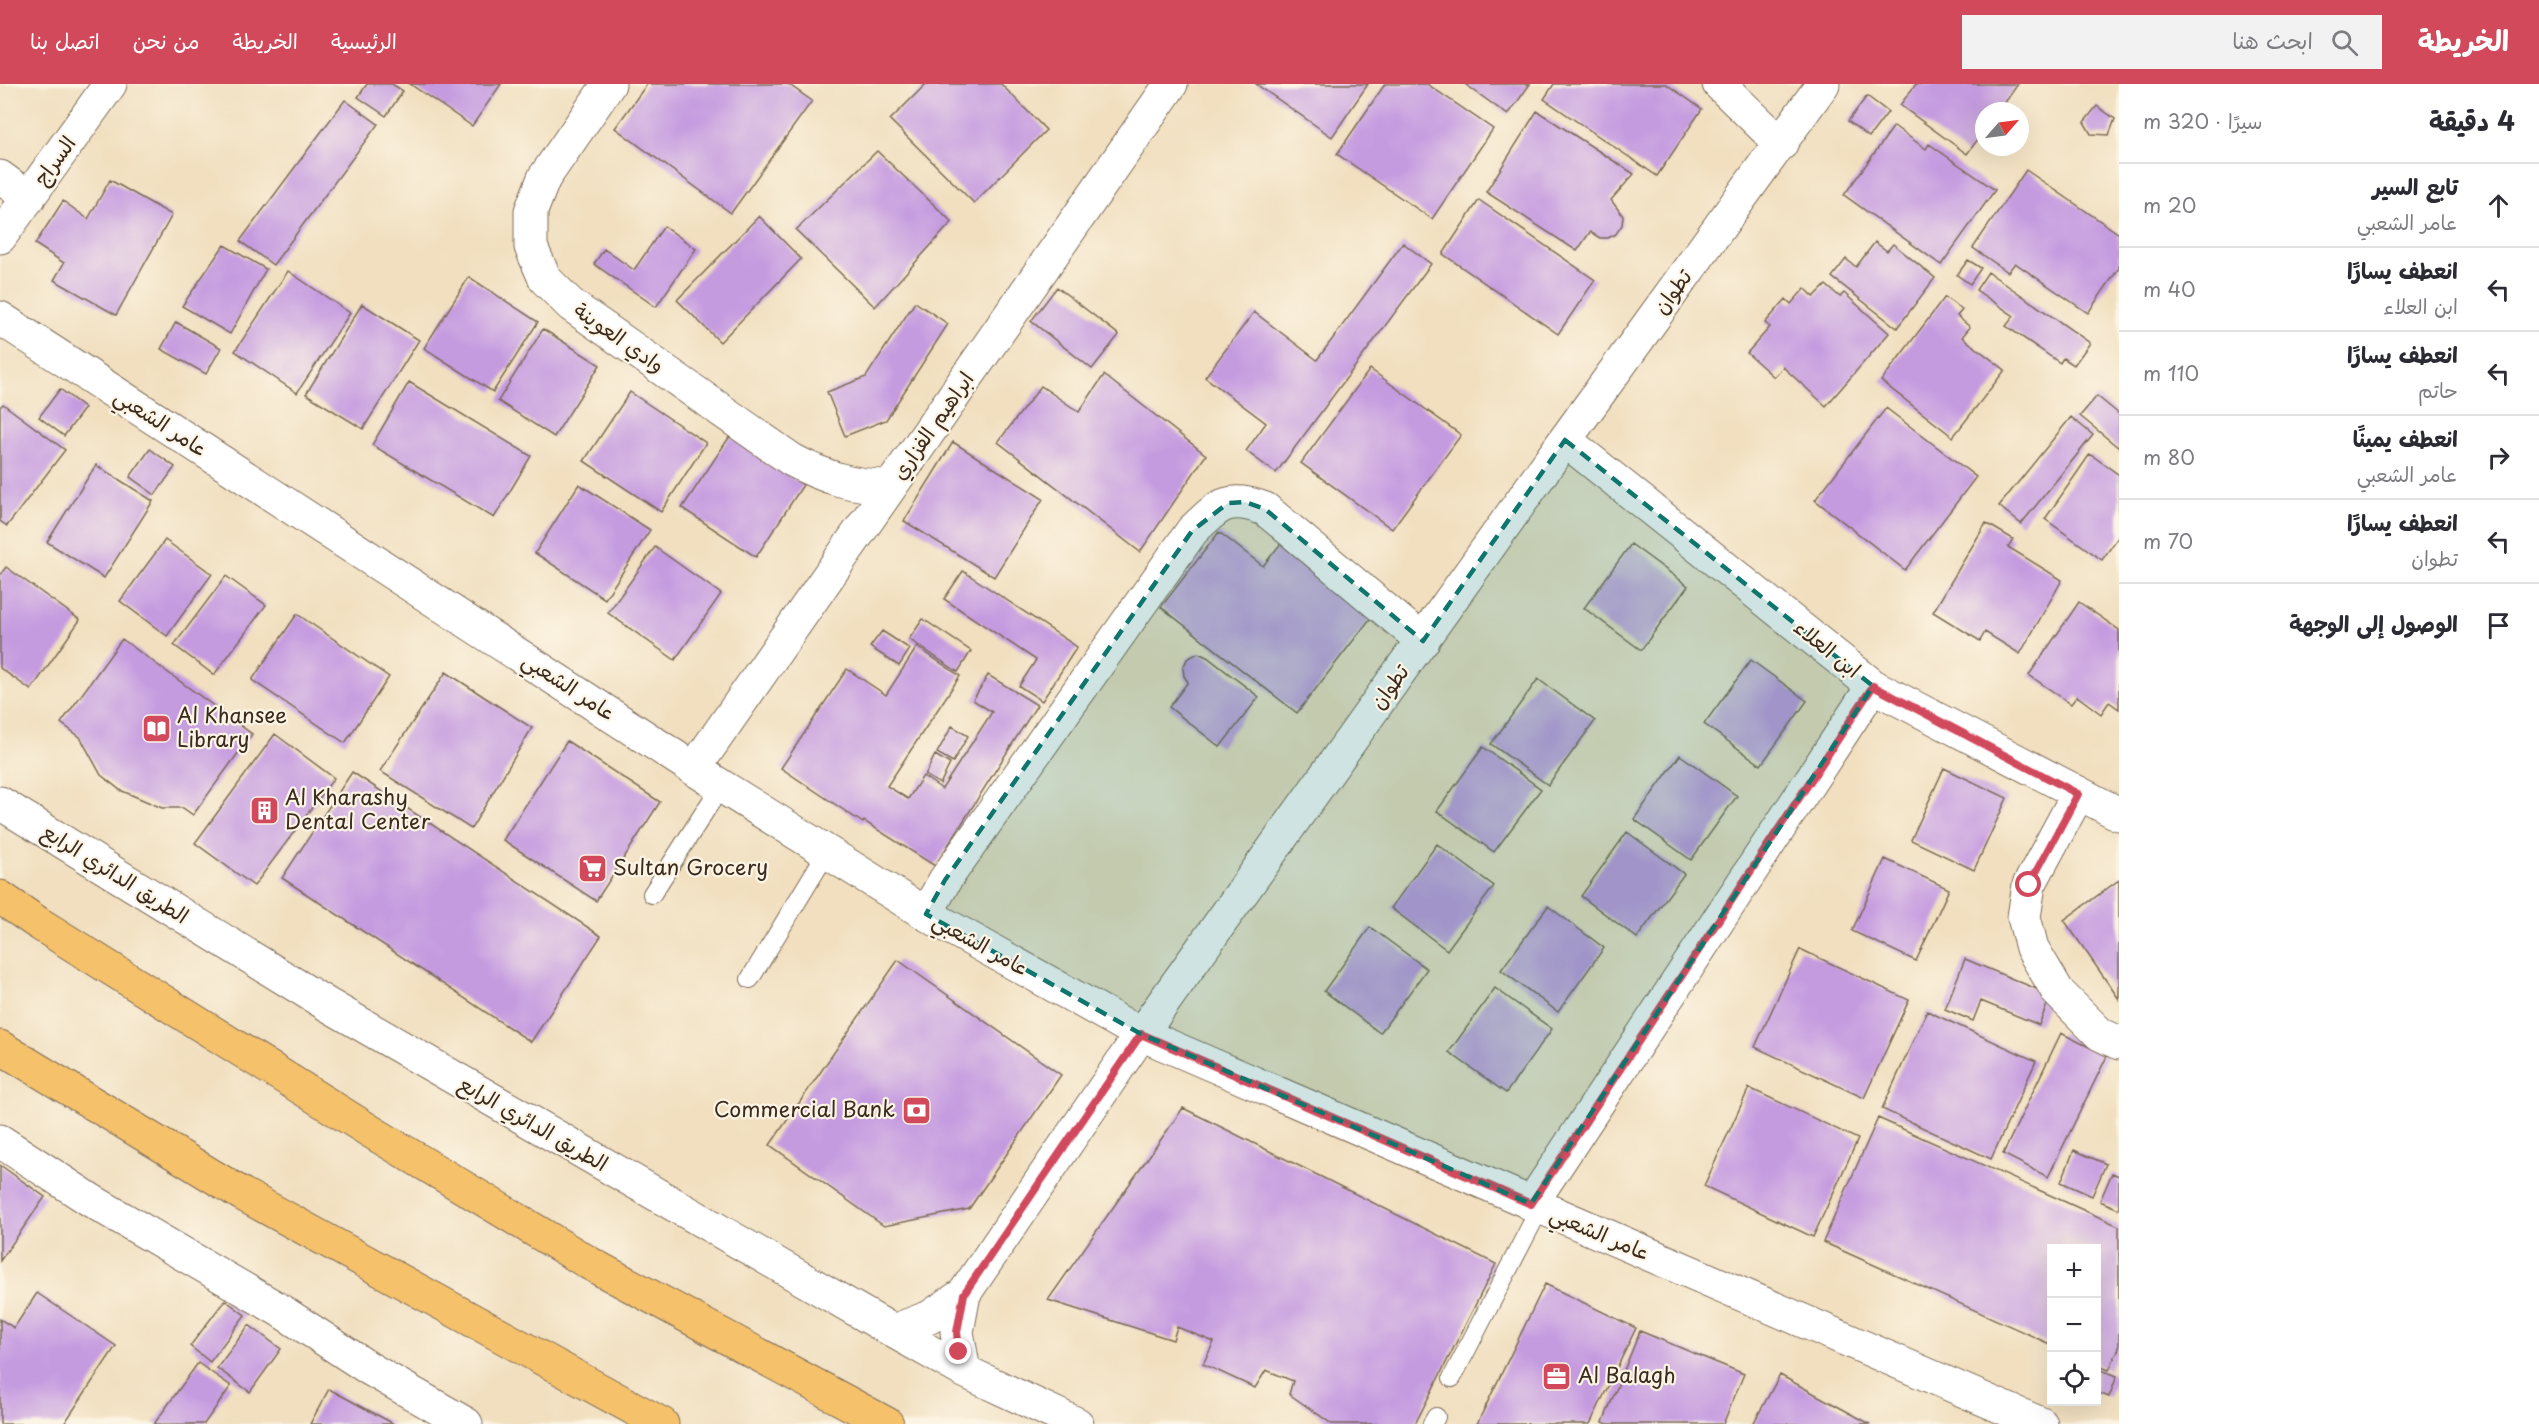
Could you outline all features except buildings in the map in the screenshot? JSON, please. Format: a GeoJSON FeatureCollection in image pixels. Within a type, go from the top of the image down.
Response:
{"type":"FeatureCollection","features":[{"type":"Feature","properties":{"kind":"main road"},"geometry":{"type":"LineString","coordinates":[[0,897],[370,1131],[589,1263],[887,1424]]}},
{"type":"Feature","properties":{"kind":"main road"},"geometry":{"type":"LineString","coordinates":[[0,1047],[242,1194],[662,1424]]}},
{"type":"Feature","properties":{"kind":"main road"},"geometry":{"type":"LineString","coordinates":[[562,1371],[612,1424]]}},
{"type":"Feature","properties":{"kind":"street","name":"السراج"},"geometry":{"type":"LineString","coordinates":[[0,237],[110,84]]}},
{"type":"Feature","properties":{"kind":"street","name":"وادي العوينة"},"geometry":{"type":"LineString","coordinates":[[609,84],[544,178],[531,211],[531,246],[545,279],[570,304],[792,460],[817,473],[844,482],[871,487],[891,486]]}},
{"type":"Feature","properties":{"kind":"street","name":"ابراهيم الفزاري"},"geometry":{"type":"LineString","coordinates":[[708,777],[891,486],[1171,84]]}},
{"type":"Feature","properties":{"kind":"street"},"geometry":{"type":"LineString","coordinates":[[1719,84],[1782,144]]}},
{"type":"Feature","properties":{"kind":"street","name":"تطوان"},"geometry":{"type":"LineString","coordinates":[[893,1331],[930,1317],[964,1294],[1141,1034],[1565,440],[1782,144],[1823,84]]}},
{"type":"Feature","properties":{"kind":"street"},"geometry":{"type":"LineString","coordinates":[[0,177],[29,198]]}},
{"type":"Feature","properties":{"kind":"street","name":"عامر الشعبي"},"geometry":{"type":"LineString","coordinates":[[0,318],[827,852],[926,914],[1141,1034],[2041,1424]]}},
{"type":"Feature","properties":{"kind":"street","name":"ابن العلاء"},"geometry":{"type":"LineString","coordinates":[[1565,440],[1873,686],[2105,800]]}},
{"type":"Feature","properties":{"kind":"street"},"geometry":{"type":"LineString","coordinates":[[926,914],[945,880],[1192,531],[1212,513],[1228,503],[1245,502],[1265,509],[1423,641]]}},
{"type":"Feature","properties":{"kind":"street"},"geometry":{"type":"LineString","coordinates":[[1535,1206],[1873,686]]}},
{"type":"Feature","properties":{"kind":"street"},"geometry":{"type":"LineString","coordinates":[[2105,800],[2029,885],[2024,917],[2032,948],[2058,992],[2100,1034],[2119,1043]]}},
{"type":"Feature","properties":{"kind":"street","name":"الطريق الدائري الرابع"},"geometry":{"type":"LineString","coordinates":[[0,803],[328,1005],[893,1331],[964,1371],[1077,1424]]}},
{"type":"Feature","properties":{"kind":"street"},"geometry":{"type":"LineString","coordinates":[[0,1141],[92,1201],[278,1309],[370,1369],[466,1424]]}},
{"type":"Feature","properties":{"kind":"street","name":"تطوان"},"geometry":{"type":"LineString","coordinates":[[964,1294],[957,1332],[964,1371]]}},
{"type":"Feature","properties":{"kind":"lane"},"geometry":{"type":"LineString","coordinates":[[652,894],[708,777]]}},
{"type":"Feature","properties":{"kind":"lane"},"geometry":{"type":"LineString","coordinates":[[750,979],[827,852]]}},
{"type":"Feature","properties":{"kind":"lane"},"geometry":{"type":"LineString","coordinates":[[1452,1378],[1535,1206]]}},
{"type":"Feature","properties":{"kind":"highlighted area"},"geometry":{"type":"Polygon","coordinates":[[[1565,440],[1873,686],[1531,1204],[1141,1034],[926,914],[945,880],[1192,531],[1228,503],[1245,502],[1265,509],[1423,641],[1565,440]]]}},
{"type":"Feature","properties":{"kind":"place","name":"Al Khansee Library"},"geometry":{"type":"Point","coordinates":[156,728]}},
{"type":"Feature","properties":{"kind":"place","name":"Al Kharashy Dental Center"},"geometry":{"type":"Point","coordinates":[264,810]}},
{"type":"Feature","properties":{"kind":"place","name":"Sultan Grocery"},"geometry":{"type":"Point","coordinates":[592,868]}},
{"type":"Feature","properties":{"kind":"place","name":"Commercial Bank"},"geometry":{"type":"Point","coordinates":[916,1110]}},
{"type":"Feature","properties":{"kind":"place","name":"Al Balagh"},"geometry":{"type":"Point","coordinates":[1557,1376]}},
{"type":"Feature","properties":{"kind":"route"},"geometry":{"type":"LineString","coordinates":[[959,1352],[957,1332],[964,1294],[1141,1034],[1531,1204],[1873,686],[2078,794],[2029,885]]}}]}
